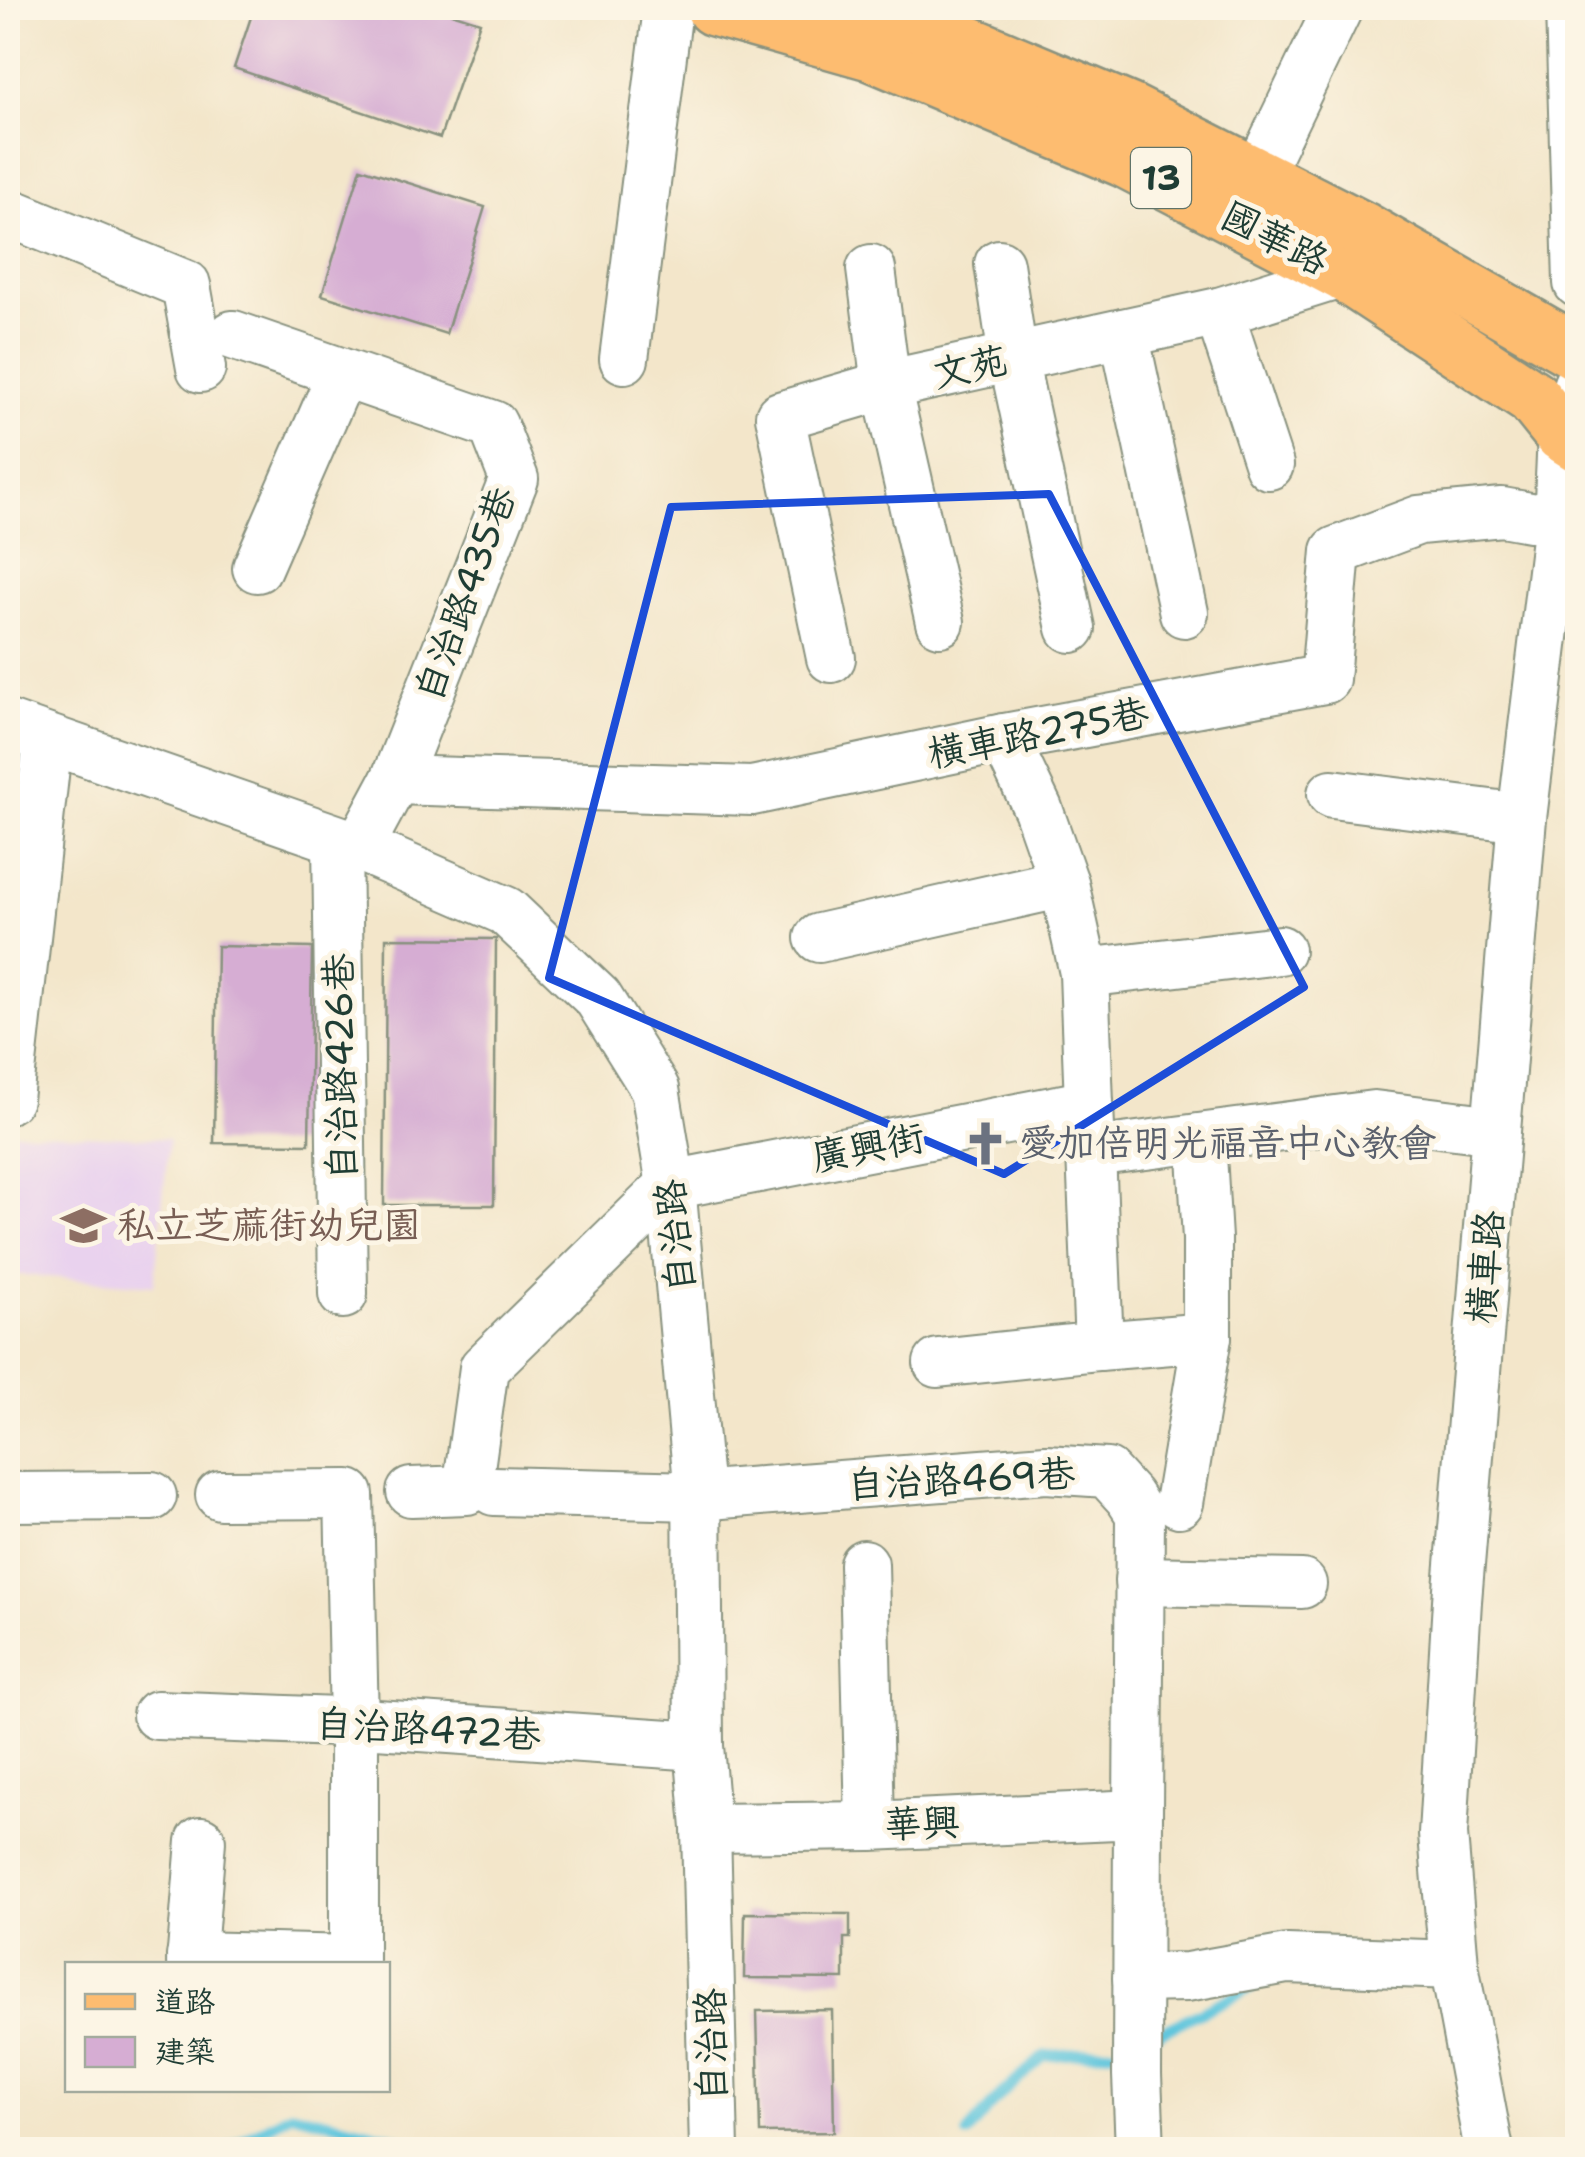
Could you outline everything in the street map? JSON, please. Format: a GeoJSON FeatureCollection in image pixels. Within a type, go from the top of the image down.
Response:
{"type":"FeatureCollection","features":[{"type":"Feature","properties":{"kind":"main road","name":"國華路"},"geometry":{"type":"LineString","coordinates":[[714,8],[870,52],[1124,159],[1343,273],[1572,421]]}},
{"type":"Feature","properties":{"kind":"main road","name":"國華路"},"geometry":{"type":"LineString","coordinates":[[912,13],[1128,111],[1257,176],[1390,244],[1578,353]]}},
{"type":"Feature","properties":{"kind":"street"},"geometry":{"type":"LineString","coordinates":[[624,359],[668,8]]}},
{"type":"Feature","properties":{"kind":"street"},"geometry":{"type":"LineString","coordinates":[[1257,176],[1338,8]]}},
{"type":"Feature","properties":{"kind":"street"},"geometry":{"type":"LineString","coordinates":[[1570,8],[1578,283]]}},
{"type":"Feature","properties":{"kind":"street"},"geometry":{"type":"LineString","coordinates":[[8,212],[186,285],[201,368]]}},
{"type":"Feature","properties":{"kind":"street","name":"文苑"},"geometry":{"type":"LineString","coordinates":[[831,658],[780,416],[886,385],[1219,312],[1381,261],[1390,244]]}},
{"type":"Feature","properties":{"kind":"street"},"geometry":{"type":"LineString","coordinates":[[999,264],[1013,358],[1070,628]]}},
{"type":"Feature","properties":{"kind":"street"},"geometry":{"type":"LineString","coordinates":[[872,268],[886,385],[940,622]]}},
{"type":"Feature","properties":{"kind":"street"},"geometry":{"type":"LineString","coordinates":[[1219,312],[1269,465]]}},
{"type":"Feature","properties":{"kind":"street"},"geometry":{"type":"LineString","coordinates":[[1124,333],[1184,613]]}},
{"type":"Feature","properties":{"kind":"street","name":"自治路435巷"},"geometry":{"type":"LineString","coordinates":[[233,335],[493,425],[514,479],[395,780],[348,843]]}},
{"type":"Feature","properties":{"kind":"street"},"geometry":{"type":"LineString","coordinates":[[257,568],[342,373]]}},
{"type":"Feature","properties":{"kind":"street","name":"橫車路"},"geometry":{"type":"LineString","coordinates":[[1489,2150],[1454,1965],[1443,1834],[1457,1602],[1522,818],[1572,421]]}},
{"type":"Feature","properties":{"kind":"street","name":"橫車路275巷"},"geometry":{"type":"LineString","coordinates":[[395,780],[752,791],[1004,738],[1325,679],[1336,551],[1419,520],[1502,512],[1558,522]]}},
{"type":"Feature","properties":{"kind":"street"},"geometry":{"type":"LineString","coordinates":[[8,1096],[28,732]]}},
{"type":"Feature","properties":{"kind":"street","name":"自治路"},"geometry":{"type":"LineString","coordinates":[[28,732],[348,843],[506,911],[598,998],[655,1089],[671,1185],[697,1472],[699,1746],[706,1828],[714,2150]]}},
{"type":"Feature","properties":{"kind":"street"},"geometry":{"type":"LineString","coordinates":[[1004,738],[1038,809],[1064,883],[1084,973],[1099,1346]]}},
{"type":"Feature","properties":{"kind":"street"},"geometry":{"type":"LineString","coordinates":[[1332,794],[1522,818]]}},
{"type":"Feature","properties":{"kind":"street","name":"自治路426巷"},"geometry":{"type":"LineString","coordinates":[[343,1294],[348,843]]}},
{"type":"Feature","properties":{"kind":"street"},"geometry":{"type":"LineString","coordinates":[[819,938],[1064,883]]}},
{"type":"Feature","properties":{"kind":"street"},"geometry":{"type":"LineString","coordinates":[[1084,973],[1280,950]]}},
{"type":"Feature","properties":{"kind":"street","name":"廣興街"},"geometry":{"type":"LineString","coordinates":[[671,1185],[1089,1104]]}},
{"type":"Feature","properties":{"kind":"street"},"geometry":{"type":"LineString","coordinates":[[1092,1152],[1374,1115],[1496,1130]]}},
{"type":"Feature","properties":{"kind":"street"},"geometry":{"type":"LineString","coordinates":[[1178,1502],[1207,1337],[1201,1138]]}},
{"type":"Feature","properties":{"kind":"street"},"geometry":{"type":"LineString","coordinates":[[480,1491],[484,1368],[671,1185]]}},
{"type":"Feature","properties":{"kind":"street"},"geometry":{"type":"LineString","coordinates":[[938,1363],[1207,1337]]}},
{"type":"Feature","properties":{"kind":"street","name":"自治路469巷"},"geometry":{"type":"LineString","coordinates":[[696,1496],[1046,1469],[1106,1473],[1140,1514],[1140,1581]]}},
{"type":"Feature","properties":{"kind":"street"},"geometry":{"type":"LineString","coordinates":[[411,1492],[696,1496]]}},
{"type":"Feature","properties":{"kind":"street"},"geometry":{"type":"LineString","coordinates":[[200,1841],[191,1960],[354,1962],[349,1494],[220,1495]]}},
{"type":"Feature","properties":{"kind":"street"},"geometry":{"type":"LineString","coordinates":[[8,1496],[152,1496]]}},
{"type":"Feature","properties":{"kind":"street"},"geometry":{"type":"LineString","coordinates":[[864,1564],[870,1826]]}},
{"type":"Feature","properties":{"kind":"street"},"geometry":{"type":"LineString","coordinates":[[1140,2150],[1140,1581],[1302,1584]]}},
{"type":"Feature","properties":{"kind":"street","name":"自治路472巷"},"geometry":{"type":"LineString","coordinates":[[157,1715],[699,1746]]}},
{"type":"Feature","properties":{"kind":"street","name":"華興"},"geometry":{"type":"LineString","coordinates":[[706,1828],[870,1826],[1138,1814]]}},
{"type":"Feature","properties":{"kind":"street"},"geometry":{"type":"LineString","coordinates":[[1137,1996],[1187,1977],[1287,1959],[1454,1965]]}},
{"type":"Feature","properties":{"kind":"highlighted area"},"geometry":{"type":"Polygon","coordinates":[[[1049,494],[1304,987],[1004,1174],[549,978],[671,507],[1049,494]]]}},
{"type":"Feature","properties":{"kind":"shaded area","name":"私立芝蔴街幼兒園"},"geometry":{"type":"Polygon","coordinates":[[[13,1132],[169,1139],[154,1285],[8,1274],[8,1176],[13,1132]]]}},
{"type":"Feature","properties":{"kind":"building"},"geometry":{"type":"Polygon","coordinates":[[[254,8],[436,8],[480,22],[440,138],[234,68],[254,8]]]}},
{"type":"Feature","properties":{"kind":"building"},"geometry":{"type":"Polygon","coordinates":[[[361,168],[485,207],[446,334],[322,295],[361,168]]]}},
{"type":"Feature","properties":{"kind":"building"},"geometry":{"type":"Polygon","coordinates":[[[386,938],[496,939],[494,1205],[384,1205],[386,938]]]}},
{"type":"Feature","properties":{"kind":"building"},"geometry":{"type":"Polygon","coordinates":[[[217,946],[312,948],[309,1144],[214,1143],[217,946]]]}},
{"type":"Feature","properties":{"kind":"building"},"geometry":{"type":"Polygon","coordinates":[[[745,1913],[850,1914],[850,1938],[844,1938],[844,1979],[744,1978],[745,1913]]]}},
{"type":"Feature","properties":{"kind":"building"},"geometry":{"type":"Polygon","coordinates":[[[832,2010],[834,2132],[760,2133],[757,2011],[832,2010]]]}},
{"type":"Feature","properties":{"kind":"waterway"},"geometry":{"type":"LineString","coordinates":[[1150,2037],[1254,1986]]}},
{"type":"Feature","properties":{"kind":"waterway"},"geometry":{"type":"LineString","coordinates":[[967,2134],[1000,2096],[1044,2056],[1125,2050]]}},
{"type":"Feature","properties":{"kind":"waterway"},"geometry":{"type":"LineString","coordinates":[[225,2150],[292,2113],[388,2136],[424,2150]]}},
{"type":"Feature","properties":{"kind":"place","name":"愛加倍明光福音中心教會"},"geometry":{"type":"Point","coordinates":[986,1143]}},
{"type":"Feature","properties":{"kind":"place","name":"私立芝蔴街幼兒園"},"geometry":{"type":"Point","coordinates":[84,1225]}}]}
